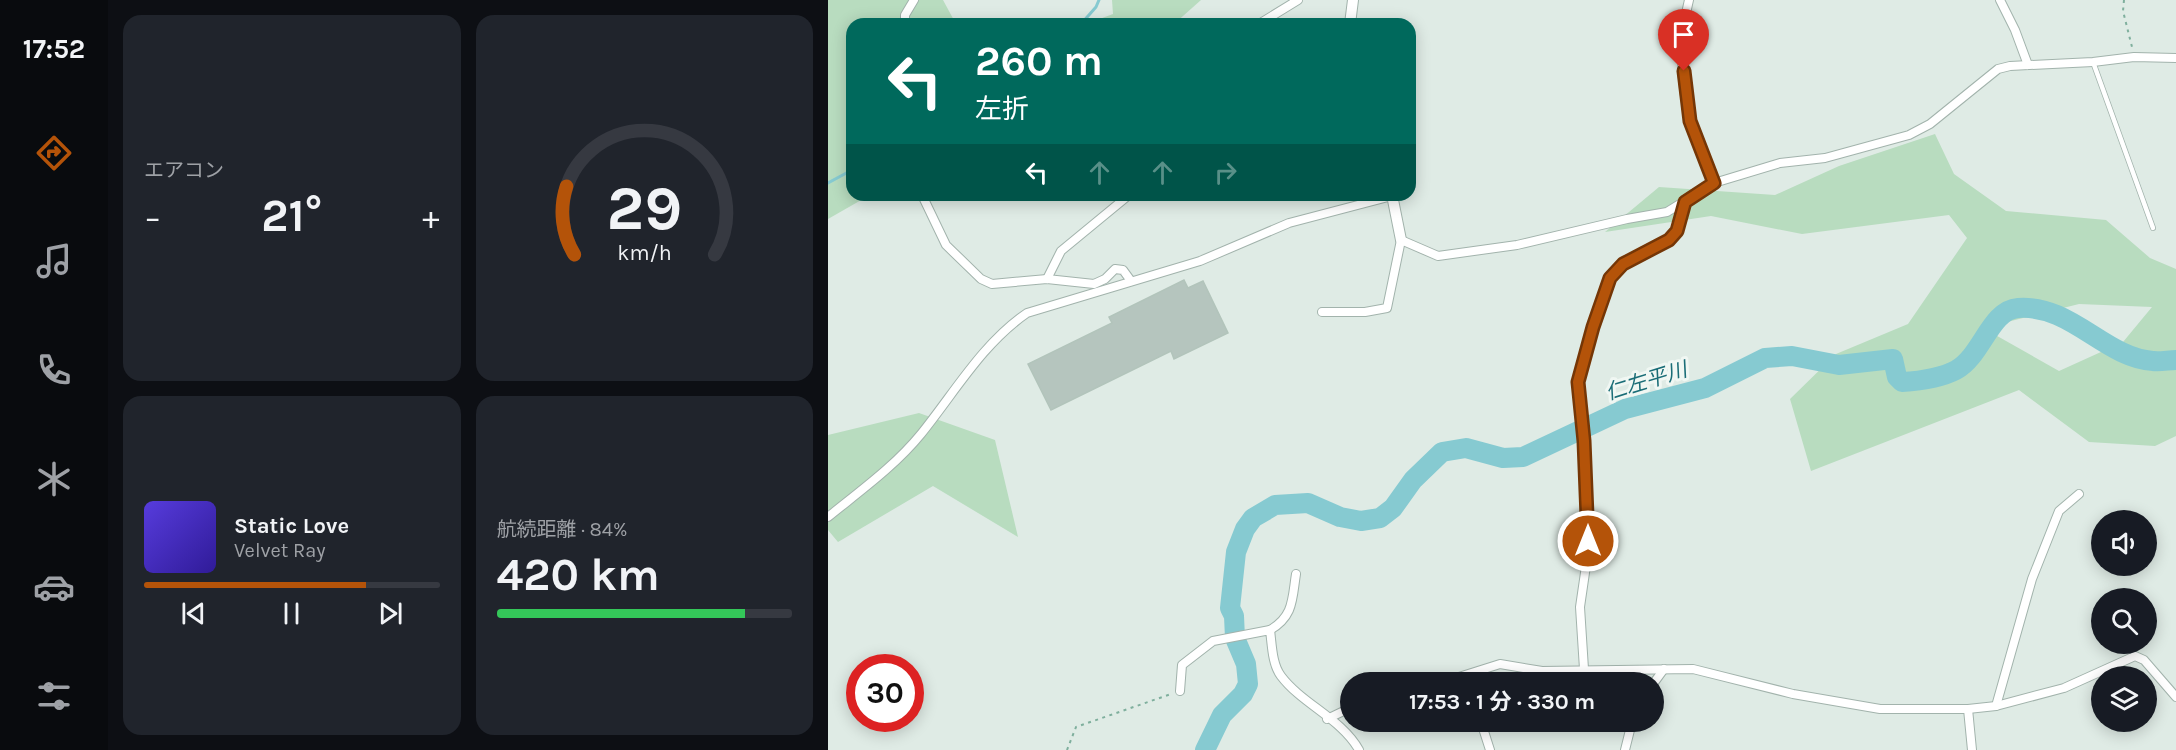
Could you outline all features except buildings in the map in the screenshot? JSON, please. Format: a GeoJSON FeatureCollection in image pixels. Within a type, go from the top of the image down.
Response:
{"type":"FeatureCollection","features":[{"type":"Feature","properties":{"kind":"street"},"geometry":{"type":"LineString","coordinates":[[905,18],[914,0]]}},
{"type":"Feature","properties":{"kind":"street"},"geometry":{"type":"LineString","coordinates":[[1269,18],[1298,0]]}},
{"type":"Feature","properties":{"kind":"street"},"geometry":{"type":"LineString","coordinates":[[1351,18],[1354,0]]}},
{"type":"Feature","properties":{"kind":"street"},"geometry":{"type":"LineString","coordinates":[[1689,0],[1682,27],[1682,53],[1690,121],[1714,183]]}},
{"type":"Feature","properties":{"kind":"street"},"geometry":{"type":"LineString","coordinates":[[2000,0],[2015,30],[2028,65]]}},
{"type":"Feature","properties":{"kind":"street"},"geometry":{"type":"LineString","coordinates":[[1401,240],[1438,256],[1494,248],[1667,212],[1714,183],[1780,163],[1826,158],[1909,135],[1930,124],[1998,69],[2134,57],[2176,58]]}},
{"type":"Feature","properties":{"kind":"street"},"geometry":{"type":"LineString","coordinates":[[925,201],[946,245],[981,279],[992,284],[1047,279],[1094,284],[1105,279],[1115,269],[1123,270],[1131,281]]}},
{"type":"Feature","properties":{"kind":"street"},"geometry":{"type":"LineString","coordinates":[[1047,279],[1061,251],[1122,201]]}},
{"type":"Feature","properties":{"kind":"street"},"geometry":{"type":"LineString","coordinates":[[828,517],[899,457],[921,434],[957,383],[1012,324],[1027,313],[1200,261],[1289,223],[1373,201]]}},
{"type":"Feature","properties":{"kind":"street"},"geometry":{"type":"LineString","coordinates":[[1322,312],[1365,312],[1387,308],[1401,240],[1393,201]]}},
{"type":"Feature","properties":{"kind":"street"},"geometry":{"type":"LineString","coordinates":[[1584,669],[1580,607],[1587,559],[1589,522],[1579,388],[1593,327],[1610,278],[1623,264],[1669,240],[1677,231],[1685,202]]}},
{"type":"Feature","properties":{"kind":"street"},"geometry":{"type":"LineString","coordinates":[[1996,706],[2032,579],[2060,512],[2079,494]]}},
{"type":"Feature","properties":{"kind":"street"},"geometry":{"type":"LineString","coordinates":[[1180,691],[1182,665],[1213,641],[1249,636],[1282,624],[1289,614],[1296,574]]}},
{"type":"Feature","properties":{"kind":"street"},"geometry":{"type":"LineString","coordinates":[[1270,630],[1275,663],[1281,676],[1327,719],[1348,731],[1359,750]]}},
{"type":"Feature","properties":{"kind":"street"},"geometry":{"type":"LineString","coordinates":[[1483,672],[1500,664],[1542,671],[1693,669],[1794,694],[1880,709],[1968,709],[1996,706],[2064,688],[2135,656],[2144,660],[2176,697]]}},
{"type":"Feature","properties":{"kind":"street"},"geometry":{"type":"LineString","coordinates":[[1968,709],[1972,750]]}},
{"type":"Feature","properties":{"kind":"street"},"geometry":{"type":"LineString","coordinates":[[1327,719],[1340,713]]}},
{"type":"Feature","properties":{"kind":"street"},"geometry":{"type":"LineString","coordinates":[[1484,732],[1490,750]]}},
{"type":"Feature","properties":{"kind":"street"},"geometry":{"type":"LineString","coordinates":[[1625,750],[1630,732]]}},
{"type":"Feature","properties":{"kind":"lane"},"geometry":{"type":"LineString","coordinates":[[2093,62],[2153,228]]}},
{"type":"Feature","properties":{"kind":"path"},"geometry":{"type":"LineString","coordinates":[[2124,0],[2123,11],[2134,57]]}},
{"type":"Feature","properties":{"kind":"path"},"geometry":{"type":"LineString","coordinates":[[1067,750],[1076,727],[1180,691]]}},
{"type":"Feature","properties":{"kind":"green space"},"geometry":{"type":"Polygon","coordinates":[[[828,0],[943,0],[953,18],[846,18],[846,201],[860,201],[828,219],[828,0]]]}},
{"type":"Feature","properties":{"kind":"green space"},"geometry":{"type":"Polygon","coordinates":[[[1112,0],[1201,0],[1181,18],[1102,18],[1113,14],[1112,0]]]}},
{"type":"Feature","properties":{"kind":"green space"},"geometry":{"type":"Polygon","coordinates":[[[1935,134],[1954,174],[2006,211],[2106,220],[2150,258],[2176,269],[2176,436],[2155,446],[2089,442],[2019,390],[1811,471],[1790,399],[1836,354],[1908,324],[1967,238],[1949,215],[1802,234],[1711,216],[1605,232],[1659,187],[1775,195],[1839,166],[1935,134]],[[2079,304],[1983,328],[2059,371],[2123,342],[2152,307],[2079,304]]]}},
{"type":"Feature","properties":{"kind":"green space"},"geometry":{"type":"Polygon","coordinates":[[[919,413],[995,440],[1018,537],[933,486],[838,542],[828,530],[828,435],[919,413]]]}},
{"type":"Feature","properties":{"kind":"waterway"},"geometry":{"type":"LineString","coordinates":[[1086,18],[1099,0]]}},
{"type":"Feature","properties":{"kind":"waterway"},"geometry":{"type":"LineString","coordinates":[[828,183],[846,173]]}},
{"type":"Feature","properties":{"kind":"waterway","name":"仁左平川"},"geometry":{"type":"LineString","coordinates":[[1205,750],[1222,715],[1243,694],[1248,684],[1246,664],[1235,638],[1234,616],[1230,608],[1236,552],[1245,529],[1253,518],[1275,505],[1308,503],[1340,517],[1361,521],[1380,518],[1393,508],[1413,480],[1442,452],[1466,448],[1503,458],[1523,457],[1625,409],[1705,388],[1765,358],[1792,356],[1839,365],[1893,359],[1897,377],[1902,382],[1937,377],[1950,373],[1965,363],[2000,317],[2018,308],[2037,309],[2055,314],[2119,351],[2136,358],[2156,361],[2176,360]]}},
{"type":"Feature","properties":{"kind":"route"},"geometry":{"type":"LineString","coordinates":[[1588,541],[1584,441],[1578,382],[1606,284],[1623,264],[1669,240],[1677,231],[1685,202],[1714,183],[1690,121],[1684,71]]}}]}
